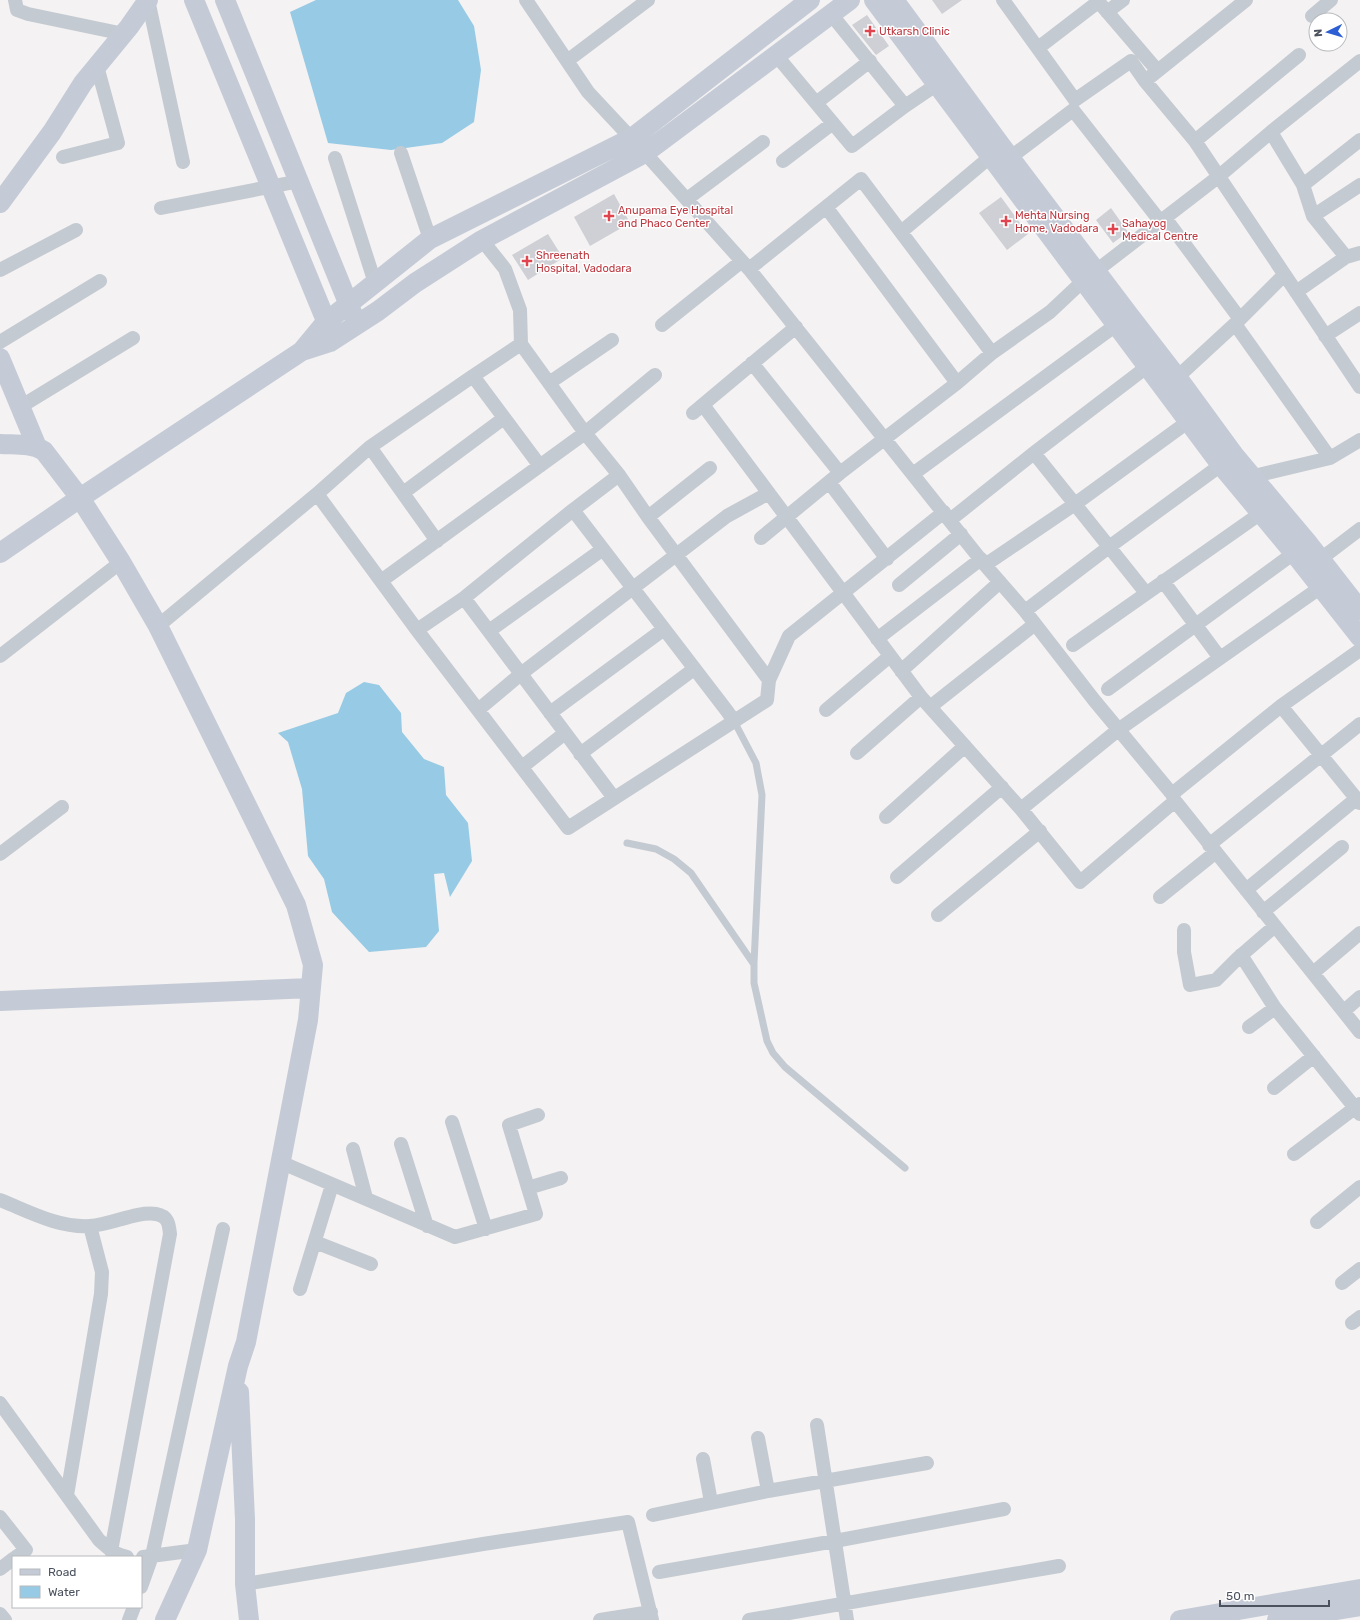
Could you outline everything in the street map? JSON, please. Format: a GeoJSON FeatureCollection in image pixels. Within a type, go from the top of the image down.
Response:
{"type":"FeatureCollection","features":[{"type":"Feature","properties":{"kind":"street"},"geometry":{"type":"LineString","coordinates":[[15,0],[18,10],[28,14],[124,34]]}},
{"type":"Feature","properties":{"kind":"street"},"geometry":{"type":"LineString","coordinates":[[0,203],[52,132],[83,83],[124,34],[148,0]]}},
{"type":"Feature","properties":{"kind":"street"},"geometry":{"type":"LineString","coordinates":[[148,0],[183,162]]}},
{"type":"Feature","properties":{"kind":"street"},"geometry":{"type":"LineString","coordinates":[[194,0],[334,340]]}},
{"type":"Feature","properties":{"kind":"street"},"geometry":{"type":"LineString","coordinates":[[225,0],[300,181],[348,304],[358,324]]}},
{"type":"Feature","properties":{"kind":"street"},"geometry":{"type":"LineString","coordinates":[[526,0],[588,92],[687,199],[745,265],[796,327],[886,438],[983,562],[1025,611],[1118,730],[1360,1032]]}},
{"type":"Feature","properties":{"kind":"street"},"geometry":{"type":"LineString","coordinates":[[567,61],[648,0]]}},
{"type":"Feature","properties":{"kind":"street"},"geometry":{"type":"LineString","coordinates":[[302,351],[326,322],[430,239],[632,138],[810,0]]}},
{"type":"Feature","properties":{"kind":"street"},"geometry":{"type":"LineString","coordinates":[[0,553],[80,498],[302,351],[334,340],[415,283],[482,240],[645,153],[850,0]]}},
{"type":"Feature","properties":{"kind":"street"},"geometry":{"type":"LineString","coordinates":[[874,0],[936,85],[1000,161],[1171,382],[1234,455],[1261,513],[1294,553],[1313,564],[1321,587],[1360,637]]}},
{"type":"Feature","properties":{"kind":"street"},"geometry":{"type":"LineString","coordinates":[[894,0],[1000,161]]}},
{"type":"Feature","properties":{"kind":"street"},"geometry":{"type":"LineString","coordinates":[[1005,0],[1075,100],[1131,61],[1144,80],[1195,141],[1218,178],[1360,387]]}},
{"type":"Feature","properties":{"kind":"street"},"geometry":{"type":"LineString","coordinates":[[1038,48],[1100,5],[1123,0]]}},
{"type":"Feature","properties":{"kind":"street"},"geometry":{"type":"LineString","coordinates":[[1144,80],[1246,0]]}},
{"type":"Feature","properties":{"kind":"street"},"geometry":{"type":"LineString","coordinates":[[1317,12],[1331,0]]}},
{"type":"Feature","properties":{"kind":"street"},"geometry":{"type":"LineString","coordinates":[[1100,5],[1157,70]]}},
{"type":"Feature","properties":{"kind":"street"},"geometry":{"type":"LineString","coordinates":[[831,14],[905,106]]}},
{"type":"Feature","properties":{"kind":"street"},"geometry":{"type":"LineString","coordinates":[[776,55],[852,146],[905,106],[936,85]]}},
{"type":"Feature","properties":{"kind":"street"},"geometry":{"type":"LineString","coordinates":[[1195,141],[1299,55]]}},
{"type":"Feature","properties":{"kind":"street"},"geometry":{"type":"LineString","coordinates":[[816,103],[870,61]]}},
{"type":"Feature","properties":{"kind":"street"},"geometry":{"type":"LineString","coordinates":[[761,538],[786,516],[992,353],[1050,312],[1090,276],[1218,178],[1271,132],[1360,61]]}},
{"type":"Feature","properties":{"kind":"street"},"geometry":{"type":"LineString","coordinates":[[63,157],[118,143],[97,66]]}},
{"type":"Feature","properties":{"kind":"street"},"geometry":{"type":"LineString","coordinates":[[901,232],[1073,110],[1162,220],[1237,321],[1330,458]]}},
{"type":"Feature","properties":{"kind":"street"},"geometry":{"type":"LineString","coordinates":[[783,161],[833,123]]}},
{"type":"Feature","properties":{"kind":"street"},"geometry":{"type":"LineString","coordinates":[[1271,132],[1303,185],[1314,216],[1346,257]]}},
{"type":"Feature","properties":{"kind":"street"},"geometry":{"type":"LineString","coordinates":[[1303,185],[1360,140]]}},
{"type":"Feature","properties":{"kind":"street"},"geometry":{"type":"LineString","coordinates":[[687,199],[763,142]]}},
{"type":"Feature","properties":{"kind":"street"},"geometry":{"type":"LineString","coordinates":[[401,153],[430,239]]}},
{"type":"Feature","properties":{"kind":"street"},"geometry":{"type":"LineString","coordinates":[[336,158],[375,283]]}},
{"type":"Feature","properties":{"kind":"street"},"geometry":{"type":"LineString","coordinates":[[662,326],[826,207],[861,179],[992,353]]}},
{"type":"Feature","properties":{"kind":"street"},"geometry":{"type":"LineString","coordinates":[[161,208],[300,181]]}},
{"type":"Feature","properties":{"kind":"street"},"geometry":{"type":"LineString","coordinates":[[1314,216],[1360,185]]}},
{"type":"Feature","properties":{"kind":"street"},"geometry":{"type":"LineString","coordinates":[[826,207],[956,383]]}},
{"type":"Feature","properties":{"kind":"street"},"geometry":{"type":"LineString","coordinates":[[0,270],[76,230]]}},
{"type":"Feature","properties":{"kind":"street"},"geometry":{"type":"LineString","coordinates":[[482,240],[505,269],[508,276],[520,310],[521,344],[585,433],[619,475],[648,517],[769,680]]}},
{"type":"Feature","properties":{"kind":"street"},"geometry":{"type":"LineString","coordinates":[[1296,292],[1346,257],[1360,253]]}},
{"type":"Feature","properties":{"kind":"street"},"geometry":{"type":"LineString","coordinates":[[1171,382],[1284,275]]}},
{"type":"Feature","properties":{"kind":"street"},"geometry":{"type":"LineString","coordinates":[[1090,276],[1116,325],[1148,366],[1171,382],[1189,421],[1221,465],[1244,479],[1313,564],[1360,610]]}},
{"type":"Feature","properties":{"kind":"street"},"geometry":{"type":"LineString","coordinates":[[37,447],[0,356],[100,281]]}},
{"type":"Feature","properties":{"kind":"street"},"geometry":{"type":"LineString","coordinates":[[1325,336],[1360,313]]}},
{"type":"Feature","properties":{"kind":"street"},"geometry":{"type":"LineString","coordinates":[[913,474],[1116,325]]}},
{"type":"Feature","properties":{"kind":"street"},"geometry":{"type":"LineString","coordinates":[[796,327],[698,409],[769,493],[842,594],[925,702],[1040,831],[1080,882],[1173,798],[1281,706],[1360,650]]}},
{"type":"Feature","properties":{"kind":"street"},"geometry":{"type":"LineString","coordinates":[[20,407],[133,338]]}},
{"type":"Feature","properties":{"kind":"street"},"geometry":{"type":"LineString","coordinates":[[549,383],[612,340]]}},
{"type":"Feature","properties":{"kind":"street"},"geometry":{"type":"LineString","coordinates":[[158,626],[317,494],[370,447],[521,344]]}},
{"type":"Feature","properties":{"kind":"street"},"geometry":{"type":"LineString","coordinates":[[752,363],[840,473]]}},
{"type":"Feature","properties":{"kind":"street"},"geometry":{"type":"LineString","coordinates":[[317,494],[417,630],[568,828],[767,700],[769,680],[789,636],[887,558],[1034,453],[1148,366]]}},
{"type":"Feature","properties":{"kind":"street"},"geometry":{"type":"LineString","coordinates":[[381,581],[585,433],[655,375]]}},
{"type":"Feature","properties":{"kind":"street"},"geometry":{"type":"LineString","coordinates":[[473,376],[540,466]]}},
{"type":"Feature","properties":{"kind":"street"},"geometry":{"type":"LineString","coordinates":[[402,493],[504,418]]}},
{"type":"Feature","properties":{"kind":"street"},"geometry":{"type":"LineString","coordinates":[[877,639],[983,562],[1075,504],[1189,421]]}},
{"type":"Feature","properties":{"kind":"street"},"geometry":{"type":"LineString","coordinates":[[1244,479],[1330,458],[1360,440]]}},
{"type":"Feature","properties":{"kind":"street"},"geometry":{"type":"LineString","coordinates":[[0,444],[25,445],[37,447],[44,451],[80,498],[121,562],[158,626],[296,905],[313,965],[308,1020],[246,1342],[238,1366],[197,1550],[165,1620]]}},
{"type":"Feature","properties":{"kind":"street"},"geometry":{"type":"LineString","coordinates":[[370,447],[437,541]]}},
{"type":"Feature","properties":{"kind":"street"},"geometry":{"type":"LineString","coordinates":[[1034,453],[1146,593]]}},
{"type":"Feature","properties":{"kind":"street"},"geometry":{"type":"LineString","coordinates":[[1025,611],[1109,546],[1221,465]]}},
{"type":"Feature","properties":{"kind":"street"},"geometry":{"type":"LineString","coordinates":[[648,517],[710,468]]}},
{"type":"Feature","properties":{"kind":"street"},"geometry":{"type":"LineString","coordinates":[[417,630],[464,598],[619,475]]}},
{"type":"Feature","properties":{"kind":"street"},"geometry":{"type":"LineString","coordinates":[[829,482],[887,558]]}},
{"type":"Feature","properties":{"kind":"street"},"geometry":{"type":"LineString","coordinates":[[478,710],[522,673],[727,516],[769,493]]}},
{"type":"Feature","properties":{"kind":"street"},"geometry":{"type":"LineString","coordinates":[[573,510],[734,722]]}},
{"type":"Feature","properties":{"kind":"street"},"geometry":{"type":"LineString","coordinates":[[1073,645],[1261,513]]}},
{"type":"Feature","properties":{"kind":"street"},"geometry":{"type":"LineString","coordinates":[[1313,564],[1360,529]]}},
{"type":"Feature","properties":{"kind":"street"},"geometry":{"type":"LineString","coordinates":[[899,585],[962,534]]}},
{"type":"Feature","properties":{"kind":"street"},"geometry":{"type":"LineString","coordinates":[[489,631],[603,549]]}},
{"type":"Feature","properties":{"kind":"street"},"geometry":{"type":"LineString","coordinates":[[1108,689],[1294,553]]}},
{"type":"Feature","properties":{"kind":"street"},"geometry":{"type":"LineString","coordinates":[[0,656],[121,562]]}},
{"type":"Feature","properties":{"kind":"street"},"geometry":{"type":"LineString","coordinates":[[1163,581],[1220,658]]}},
{"type":"Feature","properties":{"kind":"street"},"geometry":{"type":"LineString","coordinates":[[901,671],[1000,582]]}},
{"type":"Feature","properties":{"kind":"street"},"geometry":{"type":"LineString","coordinates":[[1021,809],[1118,730],[1321,587]]}},
{"type":"Feature","properties":{"kind":"street"},"geometry":{"type":"LineString","coordinates":[[464,598],[522,673],[580,754],[614,798]]}},
{"type":"Feature","properties":{"kind":"street"},"geometry":{"type":"LineString","coordinates":[[857,754],[925,702],[1035,624]]}},
{"type":"Feature","properties":{"kind":"street"},"geometry":{"type":"LineString","coordinates":[[550,712],[664,629]]}},
{"type":"Feature","properties":{"kind":"street"},"geometry":{"type":"LineString","coordinates":[[826,710],[890,656]]}},
{"type":"Feature","properties":{"kind":"street"},"geometry":{"type":"LineString","coordinates":[[580,754],[694,669]]}},
{"type":"Feature","properties":{"kind":"street"},"geometry":{"type":"LineString","coordinates":[[1246,890],[1358,801],[1281,706]]}},
{"type":"Feature","properties":{"kind":"street"},"geometry":{"type":"LineString","coordinates":[[1160,897],[1320,755],[1360,724]]}},
{"type":"Feature","properties":{"kind":"street"},"geometry":{"type":"LineString","coordinates":[[522,767],[565,733]]}},
{"type":"Feature","properties":{"kind":"street"},"geometry":{"type":"LineString","coordinates":[[886,817],[965,746]]}},
{"type":"Feature","properties":{"kind":"street"},"geometry":{"type":"LineString","coordinates":[[897,878],[1002,787]]}},
{"type":"Feature","properties":{"kind":"street"},"geometry":{"type":"LineString","coordinates":[[0,854],[62,807]]}},
{"type":"Feature","properties":{"kind":"street"},"geometry":{"type":"LineString","coordinates":[[938,915],[1040,831]]}},
{"type":"Feature","properties":{"kind":"street"},"geometry":{"type":"LineString","coordinates":[[1264,912],[1342,847]]}},
{"type":"Feature","properties":{"kind":"street"},"geometry":{"type":"LineString","coordinates":[[1184,930],[1184,952],[1190,985],[1216,980],[1241,955],[1275,926]]}},
{"type":"Feature","properties":{"kind":"street"},"geometry":{"type":"LineString","coordinates":[[1313,973],[1360,933]]}},
{"type":"Feature","properties":{"kind":"street"},"geometry":{"type":"LineString","coordinates":[[1241,955],[1275,1008],[1358,1109],[1294,1154]]}},
{"type":"Feature","properties":{"kind":"street"},"geometry":{"type":"LineString","coordinates":[[0,1001],[311,988]]}},
{"type":"Feature","properties":{"kind":"street"},"geometry":{"type":"LineString","coordinates":[[1344,1011],[1360,997]]}},
{"type":"Feature","properties":{"kind":"street"},"geometry":{"type":"LineString","coordinates":[[1249,1027],[1275,1008]]}},
{"type":"Feature","properties":{"kind":"street"},"geometry":{"type":"LineString","coordinates":[[1274,1088],[1314,1056]]}},
{"type":"Feature","properties":{"kind":"street"},"geometry":{"type":"LineString","coordinates":[[280,1162],[454,1237],[536,1214],[509,1125],[538,1115]]}},
{"type":"Feature","properties":{"kind":"street"},"geometry":{"type":"LineString","coordinates":[[452,1122],[486,1229]]}},
{"type":"Feature","properties":{"kind":"street"},"geometry":{"type":"LineString","coordinates":[[401,1144],[427,1226]]}},
{"type":"Feature","properties":{"kind":"street"},"geometry":{"type":"LineString","coordinates":[[353,1149],[366,1198]]}},
{"type":"Feature","properties":{"kind":"street"},"geometry":{"type":"LineString","coordinates":[[528,1188],[561,1178]]}},
{"type":"Feature","properties":{"kind":"street"},"geometry":{"type":"LineString","coordinates":[[300,1289],[332,1185]]}},
{"type":"Feature","properties":{"kind":"street"},"geometry":{"type":"LineString","coordinates":[[1317,1222],[1360,1187]]}},
{"type":"Feature","properties":{"kind":"street"},"geometry":{"type":"LineString","coordinates":[[0,1200],[67,1225],[90,1226],[144,1214],[156,1214],[165,1218],[169,1224],[170,1234],[111,1550]]}},
{"type":"Feature","properties":{"kind":"street"},"geometry":{"type":"LineString","coordinates":[[66,1495],[101,1294],[102,1272],[90,1226]]}},
{"type":"Feature","properties":{"kind":"street"},"geometry":{"type":"LineString","coordinates":[[142,1580],[146,1557],[223,1229]]}},
{"type":"Feature","properties":{"kind":"street"},"geometry":{"type":"LineString","coordinates":[[315,1242],[372,1264]]}},
{"type":"Feature","properties":{"kind":"street"},"geometry":{"type":"LineString","coordinates":[[1342,1283],[1360,1269]]}},
{"type":"Feature","properties":{"kind":"street"},"geometry":{"type":"LineString","coordinates":[[238,1366],[245,1519],[246,1584],[249,1620]]}},
{"type":"Feature","properties":{"kind":"street"},"geometry":{"type":"LineString","coordinates":[[0,1403],[99,1540],[119,1556]]}},
{"type":"Feature","properties":{"kind":"street"},"geometry":{"type":"LineString","coordinates":[[817,1425],[847,1620]]}},
{"type":"Feature","properties":{"kind":"street"},"geometry":{"type":"LineString","coordinates":[[758,1438],[768,1491]]}},
{"type":"Feature","properties":{"kind":"street"},"geometry":{"type":"LineString","coordinates":[[702,1459],[711,1502]]}},
{"type":"Feature","properties":{"kind":"street"},"geometry":{"type":"LineString","coordinates":[[653,1515],[768,1491],[927,1463]]}},
{"type":"Feature","properties":{"kind":"street"},"geometry":{"type":"LineString","coordinates":[[659,1572],[1004,1509]]}},
{"type":"Feature","properties":{"kind":"street"},"geometry":{"type":"LineString","coordinates":[[0,1517],[26,1550],[17,1556]]}},
{"type":"Feature","properties":{"kind":"street"},"geometry":{"type":"LineString","coordinates":[[246,1584],[483,1544],[628,1522],[651,1616],[600,1620]]}},
{"type":"Feature","properties":{"kind":"street"},"geometry":{"type":"LineString","coordinates":[[146,1557],[197,1550]]}},
{"type":"Feature","properties":{"kind":"street"},"geometry":{"type":"LineString","coordinates":[[0,1569],[12,1560]]}},
{"type":"Feature","properties":{"kind":"street"},"geometry":{"type":"LineString","coordinates":[[750,1620],[1059,1566]]}},
{"type":"Feature","properties":{"kind":"street"},"geometry":{"type":"LineString","coordinates":[[1180,1620],[1360,1589]]}},
{"type":"Feature","properties":{"kind":"street"},"geometry":{"type":"LineString","coordinates":[[1277,1620],[1360,1606]]}},
{"type":"Feature","properties":{"kind":"street"},"geometry":{"type":"LineString","coordinates":[[129,1620],[134,1608]]}},
{"type":"Feature","properties":{"kind":"street"},"geometry":{"type":"LineString","coordinates":[[0,1614],[5,1620]]}},
{"type":"Feature","properties":{"kind":"lane"},"geometry":{"type":"LineString","coordinates":[[734,722],[756,763],[762,795],[754,963],[757,999],[767,1041],[773,1053],[785,1067],[905,1168]]}},
{"type":"Feature","properties":{"kind":"lane"},"geometry":{"type":"LineString","coordinates":[[627,843],[656,849],[674,859],[691,873],[754,963]]}},
{"type":"Feature","properties":{"kind":"water"},"geometry":{"type":"Polygon","coordinates":[[[316,0],[458,0],[474,26],[481,70],[474,122],[442,143],[391,150],[328,143],[290,12],[316,0]]]}},
{"type":"Feature","properties":{"kind":"water"},"geometry":{"type":"Polygon","coordinates":[[[364,682],[379,685],[401,713],[402,732],[424,759],[444,767],[446,795],[468,823],[472,861],[450,897],[444,873],[434,874],[439,931],[426,947],[369,952],[332,912],[324,879],[308,856],[302,789],[288,742],[278,733],[338,713],[346,693],[364,682]]]}},
{"type":"Feature","properties":{"kind":"building"},"geometry":{"type":"Polygon","coordinates":[[[932,0],[962,0],[942,14],[932,0]]]}},
{"type":"Feature","properties":{"kind":"building"},"geometry":{"type":"Polygon","coordinates":[[[867,15],[889,46],[876,55],[852,25],[867,15]]]}},
{"type":"Feature","properties":{"kind":"building"},"geometry":{"type":"Polygon","coordinates":[[[614,194],[630,223],[590,246],[574,217],[614,194]]]}},
{"type":"Feature","properties":{"kind":"building"},"geometry":{"type":"Polygon","coordinates":[[[1001,197],[1028,234],[1007,250],[979,213],[1001,197]]]}},
{"type":"Feature","properties":{"kind":"building"},"geometry":{"type":"Polygon","coordinates":[[[1111,208],[1128,232],[1113,243],[1096,220],[1111,208]]]}},
{"type":"Feature","properties":{"kind":"building"},"geometry":{"type":"Polygon","coordinates":[[[548,234],[563,258],[528,280],[512,255],[548,234]]]}},
{"type":"Feature","properties":{"kind":"place","name":"Utkarsh Clinic"},"geometry":{"type":"Point","coordinates":[870,31]}},
{"type":"Feature","properties":{"kind":"place","name":"Anupama Eye Hospital and Phaco Center"},"geometry":{"type":"Point","coordinates":[609,216]}},
{"type":"Feature","properties":{"kind":"place","name":"Mehta Nursing Home, Vadodara"},"geometry":{"type":"Point","coordinates":[1006,221]}},
{"type":"Feature","properties":{"kind":"place","name":"Sahayog Medical Centre"},"geometry":{"type":"Point","coordinates":[1113,229]}},
{"type":"Feature","properties":{"kind":"place","name":"Shreenath Hospital, Vadodara"},"geometry":{"type":"Point","coordinates":[527,261]}}]}
